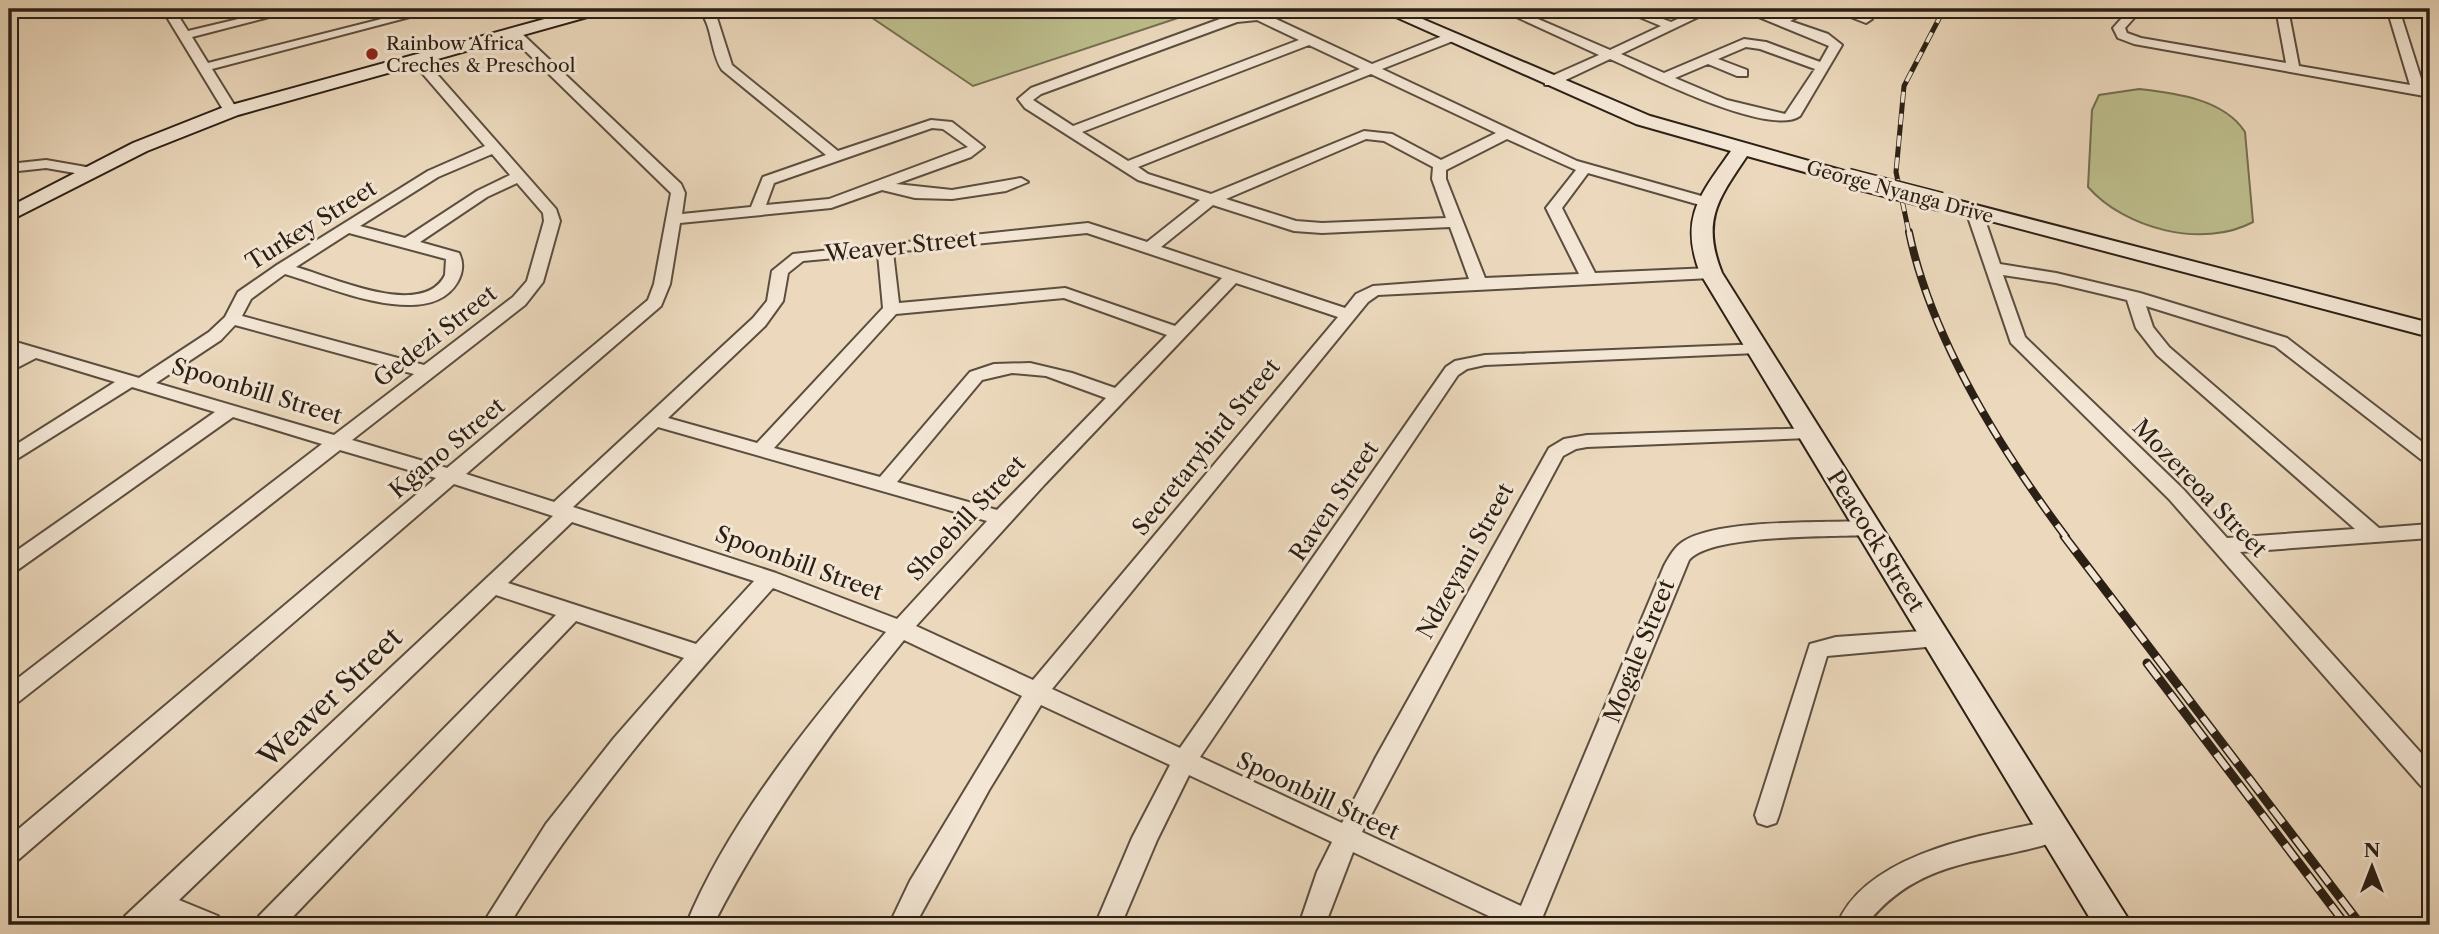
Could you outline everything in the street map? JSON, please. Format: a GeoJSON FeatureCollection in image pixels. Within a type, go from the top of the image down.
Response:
{"type":"FeatureCollection","features":[{"type":"Feature","properties":{"kind":"street"},"geometry":{"type":"LineString","coordinates":[[9,11],[18,9]]}},
{"type":"Feature","properties":{"kind":"street"},"geometry":{"type":"LineString","coordinates":[[168,9],[232,111]]}},
{"type":"Feature","properties":{"kind":"street"},"geometry":{"type":"LineString","coordinates":[[185,35],[294,9]]}},
{"type":"Feature","properties":{"kind":"street"},"geometry":{"type":"LineString","coordinates":[[206,67],[434,9]]}},
{"type":"Feature","properties":{"kind":"street"},"geometry":{"type":"LineString","coordinates":[[9,215],[140,147],[232,111],[599,9]]}},
{"type":"Feature","properties":{"kind":"street"},"geometry":{"type":"LineString","coordinates":[[705,9],[712,16],[721,60],[727,67],[835,156]]}},
{"type":"Feature","properties":{"kind":"street","name":"George Nyanga Drive"},"geometry":{"type":"LineString","coordinates":[[1386,9],[1643,120],[1741,150],[2430,330]]}},
{"type":"Feature","properties":{"kind":"street"},"geometry":{"type":"LineString","coordinates":[[1505,9],[1730,106],[1784,118],[1795,113],[1822,66],[1836,49],[1835,43],[1745,9]]}},
{"type":"Feature","properties":{"kind":"street"},"geometry":{"type":"LineString","coordinates":[[1626,9],[1671,26]]}},
{"type":"Feature","properties":{"kind":"street"},"geometry":{"type":"LineString","coordinates":[[1550,82],[1709,9]]}},
{"type":"Feature","properties":{"kind":"street"},"geometry":{"type":"LineString","coordinates":[[1780,21],[1807,9]]}},
{"type":"Feature","properties":{"kind":"street"},"geometry":{"type":"LineString","coordinates":[[1836,9],[1867,19]]}},
{"type":"Feature","properties":{"kind":"street"},"geometry":{"type":"LineString","coordinates":[[2136,9],[2119,28],[2129,38],[2424,92]]}},
{"type":"Feature","properties":{"kind":"street"},"geometry":{"type":"LineString","coordinates":[[2282,9],[2293,69]]}},
{"type":"Feature","properties":{"kind":"street"},"geometry":{"type":"LineString","coordinates":[[2393,9],[2424,92]]}},
{"type":"Feature","properties":{"kind":"street"},"geometry":{"type":"LineString","coordinates":[[1455,222],[1302,228],[1160,184],[1125,167],[1030,105],[1026,96],[1241,16],[1264,18],[1584,169],[1707,202]]}},
{"type":"Feature","properties":{"kind":"street","name":"Kgano Street"},"geometry":{"type":"LineString","coordinates":[[9,852],[655,302],[662,284],[678,193],[671,180],[513,32]]}},
{"type":"Feature","properties":{"kind":"street"},"geometry":{"type":"LineString","coordinates":[[1125,167],[1449,38]]}},
{"type":"Feature","properties":{"kind":"street"},"geometry":{"type":"LineString","coordinates":[[1073,131],[1310,40]]}},
{"type":"Feature","properties":{"kind":"street"},"geometry":{"type":"LineString","coordinates":[[1664,78],[1735,45],[1752,43],[1822,66]]}},
{"type":"Feature","properties":{"kind":"street"},"geometry":{"type":"LineString","coordinates":[[1705,58],[1742,73]]}},
{"type":"Feature","properties":{"kind":"street","name":"Gedezi Street"},"geometry":{"type":"LineString","coordinates":[[9,697],[519,301],[535,282],[552,216],[496,147],[416,59]]}},
{"type":"Feature","properties":{"kind":"street"},"geometry":{"type":"LineString","coordinates":[[674,219],[831,203],[966,154],[977,147],[947,125],[935,123],[768,180],[757,210]]}},
{"type":"Feature","properties":{"kind":"street"},"geometry":{"type":"LineString","coordinates":[[1151,247],[1210,200],[1370,134],[1387,137],[1441,166]]}},
{"type":"Feature","properties":{"kind":"street"},"geometry":{"type":"LineString","coordinates":[[1441,166],[1506,134]]}},
{"type":"Feature","properties":{"kind":"street","name":"Turkey Street"},"geometry":{"type":"LineString","coordinates":[[9,458],[215,336],[232,318],[244,296],[283,268],[449,165],[496,147]]}},
{"type":"Feature","properties":{"kind":"street","name":"Peacock Street"},"geometry":{"type":"LineString","coordinates":[[1741,150],[1707,202],[1698,238],[1711,273],[2114,925]]}},
{"type":"Feature","properties":{"kind":"street"},"geometry":{"type":"LineString","coordinates":[[9,168],[46,164],[92,172]]}},
{"type":"Feature","properties":{"kind":"street"},"geometry":{"type":"LineString","coordinates":[[1441,166],[1439,179],[1479,283]]}},
{"type":"Feature","properties":{"kind":"street"},"geometry":{"type":"LineString","coordinates":[[1584,169],[1555,208],[1588,278]]}},
{"type":"Feature","properties":{"kind":"street"},"geometry":{"type":"LineString","coordinates":[[408,243],[482,194],[520,176]]}},
{"type":"Feature","properties":{"kind":"street"},"geometry":{"type":"LineString","coordinates":[[883,185],[902,193],[927,195],[997,188],[1021,181]]}},
{"type":"Feature","properties":{"kind":"street","name":"Mozereoa Street"},"geometry":{"type":"LineString","coordinates":[[1974,211],[2011,326],[2022,344],[2158,475],[2430,779]]}},
{"type":"Feature","properties":{"kind":"street"},"geometry":{"type":"LineString","coordinates":[[283,268],[407,302],[426,299],[443,291],[451,281],[455,264],[453,256],[348,228]]}},
{"type":"Feature","properties":{"kind":"street","name":"Weaver Street"},"geometry":{"type":"LineString","coordinates":[[134,925],[491,585],[654,420],[770,310],[778,293],[780,271],[791,260],[1080,228],[1104,231],[1346,314]]}},
{"type":"Feature","properties":{"kind":"street"},"geometry":{"type":"LineString","coordinates":[[885,248],[891,309]]}},
{"type":"Feature","properties":{"kind":"street"},"geometry":{"type":"LineString","coordinates":[[1993,268],[2056,278],[2134,297],[2281,342],[2430,457]]}},
{"type":"Feature","properties":{"kind":"street","name":"Secretarybird Street"},"geometry":{"type":"LineString","coordinates":[[902,925],[919,888],[1036,693],[1346,314],[1362,298],[1384,288],[1711,273]]}},
{"type":"Feature","properties":{"kind":"street","name":"Shoebill Street"},"geometry":{"type":"LineString","coordinates":[[699,925],[714,894],[762,815],[899,628],[1233,276]]}},
{"type":"Feature","properties":{"kind":"street"},"geometry":{"type":"LineString","coordinates":[[761,450],[891,309],[1065,293],[1177,333]]}},
{"type":"Feature","properties":{"kind":"street"},"geometry":{"type":"LineString","coordinates":[[2134,297],[2145,328],[2163,351],[2373,534]]}},
{"type":"Feature","properties":{"kind":"street"},"geometry":{"type":"LineString","coordinates":[[232,318],[428,372]]}},
{"type":"Feature","properties":{"kind":"street","name":"Spoonbill Street"},"geometry":{"type":"LineString","coordinates":[[9,345],[451,476],[769,578],[899,628],[1529,924]]}},
{"type":"Feature","properties":{"kind":"street","name":"Raven Street"},"geometry":{"type":"LineString","coordinates":[[1108,925],[1145,838],[1183,763],[1452,371],[1470,362],[1485,360],[1756,348]]}},
{"type":"Feature","properties":{"kind":"street"},"geometry":{"type":"LineString","coordinates":[[9,367],[34,352]]}},
{"type":"Feature","properties":{"kind":"street"},"geometry":{"type":"LineString","coordinates":[[885,484],[976,376],[987,371],[1023,366],[1036,368],[1118,396]]}},
{"type":"Feature","properties":{"kind":"street"},"geometry":{"type":"LineString","coordinates":[[9,566],[231,410]]}},
{"type":"Feature","properties":{"kind":"street"},"geometry":{"type":"LineString","coordinates":[[654,420],[1001,518]]}},
{"type":"Feature","properties":{"kind":"street","name":"Ndzeyani Street"},"geometry":{"type":"LineString","coordinates":[[1312,925],[1346,838],[1556,452],[1571,443],[1587,440],[1808,432]]}},
{"type":"Feature","properties":{"kind":"street","name":"Mogale Street"},"geometry":{"type":"LineString","coordinates":[[1529,924],[1674,566],[1684,551],[1693,544],[1722,538],[1867,528]]}},
{"type":"Feature","properties":{"kind":"street"},"geometry":{"type":"LineString","coordinates":[[2224,546],[2430,531]]}},
{"type":"Feature","properties":{"kind":"street"},"geometry":{"type":"LineString","coordinates":[[495,925],[594,779],[699,654],[769,578]]}},
{"type":"Feature","properties":{"kind":"street"},"geometry":{"type":"LineString","coordinates":[[491,585],[699,654]]}},
{"type":"Feature","properties":{"kind":"street"},"geometry":{"type":"LineString","coordinates":[[268,925],[571,613]]}},
{"type":"Feature","properties":{"kind":"street"},"geometry":{"type":"LineString","coordinates":[[1767,815],[1818,650],[1836,645],[1937,638]]}},
{"type":"Feature","properties":{"kind":"street"},"geometry":{"type":"LineString","coordinates":[[1850,925],[1876,895],[1901,877],[1930,863],[1966,850],[2055,831]]}},
{"type":"Feature","properties":{"kind":"street"},"geometry":{"type":"LineString","coordinates":[[157,903],[209,925]]}},
{"type":"Feature","properties":{"kind":"green space"},"geometry":{"type":"Polygon","coordinates":[[[859,9],[1181,9],[1190,14],[973,86],[859,9]]]}},
{"type":"Feature","properties":{"kind":"green space"},"geometry":{"type":"Polygon","coordinates":[[[2139,89],[2198,100],[2225,112],[2236,121],[2245,132],[2253,222],[2233,230],[2211,234],[2166,230],[2143,224],[2122,214],[2088,187],[2092,110],[2099,95],[2139,89]]]}},
{"type":"Feature","properties":{"kind":"railway"},"geometry":{"type":"LineString","coordinates":[[1909,233],[1896,172],[1904,86],[1944,9]]}},
{"type":"Feature","properties":{"kind":"railway"},"geometry":{"type":"LineString","coordinates":[[1909,232],[1919,272],[1934,312],[1971,392],[2017,468],[2066,537]]}},
{"type":"Feature","properties":{"kind":"railway"},"geometry":{"type":"LineString","coordinates":[[2064,536],[2361,925]]}},
{"type":"Feature","properties":{"kind":"railway"},"geometry":{"type":"LineString","coordinates":[[2147,663],[2346,925]]}},
{"type":"Feature","properties":{"kind":"place","name":"Rainbow Africa Creches & Preschool"},"geometry":{"type":"Point","coordinates":[372,54]}}]}
